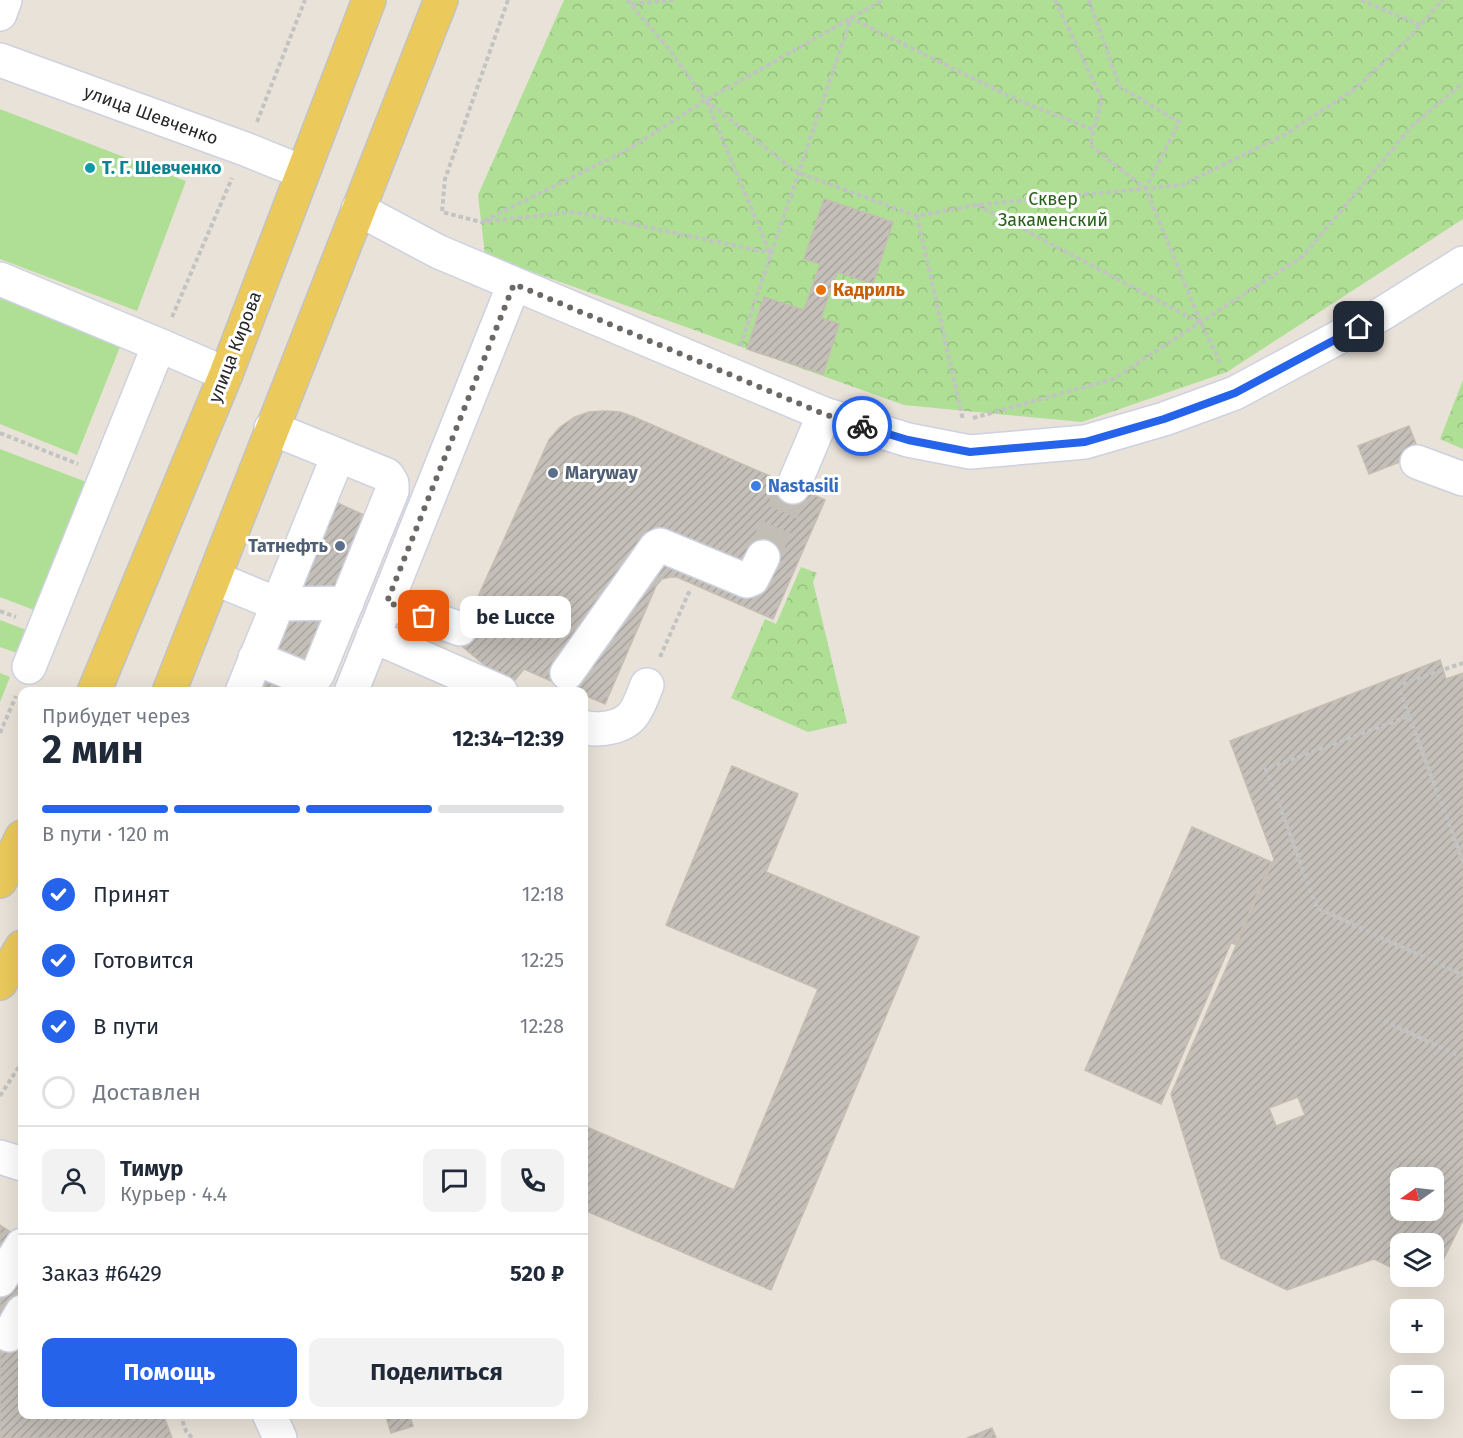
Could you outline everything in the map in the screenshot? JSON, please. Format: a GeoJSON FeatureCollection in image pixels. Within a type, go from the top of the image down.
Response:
{"type":"FeatureCollection","features":[{"type":"Feature","properties":{"kind":"main road","name":"улица Кирова"},"geometry":{"type":"LineString","coordinates":[[96,687],[226,374],[369,0]]}},
{"type":"Feature","properties":{"kind":"main road"},"geometry":{"type":"LineString","coordinates":[[171,687],[441,0]]}},
{"type":"Feature","properties":{"kind":"main road"},"geometry":{"type":"LineString","coordinates":[[0,881],[18,845]]}},
{"type":"Feature","properties":{"kind":"main road"},"geometry":{"type":"LineString","coordinates":[[0,983],[18,954]]}},
{"type":"Feature","properties":{"kind":"street"},"geometry":{"type":"LineString","coordinates":[[0,14],[5,0]]}},
{"type":"Feature","properties":{"kind":"street","name":"улица Шевченко"},"geometry":{"type":"LineString","coordinates":[[0,60],[302,172]]}},
{"type":"Feature","properties":{"kind":"street"},"geometry":{"type":"LineString","coordinates":[[358,209],[439,252],[514,284],[824,414],[908,440],[967,436],[1085,442],[1164,419],[1235,393],[1380,315],[1463,263]]}},
{"type":"Feature","properties":{"kind":"street"},"geometry":{"type":"LineString","coordinates":[[0,279],[226,374]]}},
{"type":"Feature","properties":{"kind":"street"},"geometry":{"type":"LineString","coordinates":[[353,687],[514,284]]}},
{"type":"Feature","properties":{"kind":"street"},"geometry":{"type":"LineString","coordinates":[[29,667],[159,345]]}},
{"type":"Feature","properties":{"kind":"street"},"geometry":{"type":"LineString","coordinates":[[793,487],[824,414]]}},
{"type":"Feature","properties":{"kind":"street"},"geometry":{"type":"LineString","coordinates":[[255,658],[306,679],[314,679],[392,491],[392,483],[387,475],[271,428]]}},
{"type":"Feature","properties":{"kind":"street"},"geometry":{"type":"LineString","coordinates":[[244,687],[338,456]]}},
{"type":"Feature","properties":{"kind":"street"},"geometry":{"type":"LineString","coordinates":[[1417,462],[1463,479]]}},
{"type":"Feature","properties":{"kind":"street"},"geometry":{"type":"LineString","coordinates":[[567,673],[660,545],[747,581],[753,579],[763,557]]}},
{"type":"Feature","properties":{"kind":"street"},"geometry":{"type":"LineString","coordinates":[[214,578],[277,604],[347,603]]}},
{"type":"Feature","properties":{"kind":"street"},"geometry":{"type":"LineString","coordinates":[[387,602],[460,629]]}},
{"type":"Feature","properties":{"kind":"street"},"geometry":{"type":"LineString","coordinates":[[373,636],[490,687]]}},
{"type":"Feature","properties":{"kind":"street"},"geometry":{"type":"LineString","coordinates":[[588,728],[597,729],[628,722],[635,713],[648,685]]}},
{"type":"Feature","properties":{"kind":"street"},"geometry":{"type":"LineString","coordinates":[[0,1157],[18,1163]]}},
{"type":"Feature","properties":{"kind":"street"},"geometry":{"type":"LineString","coordinates":[[0,1280],[18,1251]]}},
{"type":"Feature","properties":{"kind":"street"},"geometry":{"type":"LineString","coordinates":[[272,1419],[280,1438]]}},
{"type":"Feature","properties":{"kind":"path"},"geometry":{"type":"LineString","coordinates":[[508,0],[445,179],[442,212],[481,222],[574,212],[771,253]]}},
{"type":"Feature","properties":{"kind":"path"},"geometry":{"type":"LineString","coordinates":[[627,0],[706,100],[799,173],[917,216],[976,205],[1182,185],[1286,134],[1355,89],[1403,44],[1443,0]]}},
{"type":"Feature","properties":{"kind":"path"},"geometry":{"type":"LineString","coordinates":[[631,4],[674,0]]}},
{"type":"Feature","properties":{"kind":"path"},"geometry":{"type":"LineString","coordinates":[[481,222],[627,150],[706,100],[883,0]]}},
{"type":"Feature","properties":{"kind":"path"},"geometry":{"type":"LineString","coordinates":[[1055,0],[1102,99],[1090,145],[1146,189],[1201,323],[1235,393]]}},
{"type":"Feature","properties":{"kind":"path"},"geometry":{"type":"LineString","coordinates":[[1089,0],[1120,87],[1179,122],[1146,189]]}},
{"type":"Feature","properties":{"kind":"path"},"geometry":{"type":"LineString","coordinates":[[1361,0],[1420,25]]}},
{"type":"Feature","properties":{"kind":"path"},"geometry":{"type":"LineString","coordinates":[[851,18],[1013,98],[1094,130]]}},
{"type":"Feature","properties":{"kind":"path"},"geometry":{"type":"LineString","coordinates":[[731,375],[851,18]]}},
{"type":"Feature","properties":{"kind":"path"},"geometry":{"type":"LineString","coordinates":[[917,216],[967,436],[1113,379],[1303,256],[1412,126],[1463,83]]}},
{"type":"Feature","properties":{"kind":"path"},"geometry":{"type":"LineString","coordinates":[[706,100],[771,253]]}},
{"type":"Feature","properties":{"kind":"path"},"geometry":{"type":"LineString","coordinates":[[976,205],[1201,323]]}},
{"type":"Feature","properties":{"kind":"path"},"geometry":{"type":"LineString","coordinates":[[0,433],[85,467]]}},
{"type":"Feature","properties":{"kind":"path"},"geometry":{"type":"LineString","coordinates":[[648,685],[693,584]]}},
{"type":"Feature","properties":{"kind":"path"},"geometry":{"type":"LineString","coordinates":[[1463,663],[1398,685],[1463,862]]}},
{"type":"Feature","properties":{"kind":"path"},"geometry":{"type":"LineString","coordinates":[[1409,716],[1266,769],[1317,908],[1463,975]]}},
{"type":"Feature","properties":{"kind":"path"},"geometry":{"type":"LineString","coordinates":[[1384,1021],[1459,1056]]}},
{"type":"Feature","properties":{"kind":"path"},"geometry":{"type":"LineString","coordinates":[[0,1096],[18,1068]]}},
{"type":"Feature","properties":{"kind":"path"},"geometry":{"type":"LineString","coordinates":[[182,1419],[192,1438]]}},
{"type":"Feature","properties":{"kind":"green space","name":"Сквер Закаменский"},"geometry":{"type":"Polygon","coordinates":[[[564,0],[1463,0],[1463,219],[1227,372],[1082,422],[904,405],[485,255],[478,195],[564,0]]]}},
{"type":"Feature","properties":{"kind":"green space"},"geometry":{"type":"Polygon","coordinates":[[[0,109],[186,181],[137,311],[0,259],[0,109]]]}},
{"type":"Feature","properties":{"kind":"green space"},"geometry":{"type":"Polygon","coordinates":[[[0,294],[122,342],[77,455],[0,424],[0,294]]]}},
{"type":"Feature","properties":{"kind":"green space"},"geometry":{"type":"Polygon","coordinates":[[[1463,380],[1463,449],[1440,439],[1463,380]]]}},
{"type":"Feature","properties":{"kind":"green space"},"geometry":{"type":"Polygon","coordinates":[[[0,449],[89,483],[39,612],[0,597],[0,449]]]}},
{"type":"Feature","properties":{"kind":"green space"},"geometry":{"type":"Polygon","coordinates":[[[801,567],[817,573],[813,582],[847,723],[808,732],[731,698],[765,619],[776,624],[801,567]]]}},
{"type":"Feature","properties":{"kind":"green space"},"geometry":{"type":"Polygon","coordinates":[[[0,620],[29,631],[20,654],[0,647],[0,620]]]}},
{"type":"Feature","properties":{"kind":"green space"},"geometry":{"type":"Polygon","coordinates":[[[0,673],[10,677],[0,702],[0,673]]]}},
{"type":"Feature","properties":{"kind":"building","name":"Кадриль"},"geometry":{"type":"Polygon","coordinates":[[[824,199],[893,222],[873,284],[837,272],[821,318],[839,324],[823,374],[747,349],[764,297],[804,310],[820,264],[804,259],[824,199]]]}},
{"type":"Feature","properties":{"kind":"building"},"geometry":{"type":"Polygon","coordinates":[[[589,412],[620,412],[634,417],[825,500],[773,619],[677,577],[662,579],[656,586],[605,704],[588,697],[588,687],[565,687],[524,669],[510,686],[452,638],[467,621],[549,440],[560,427],[575,417],[589,412]]]}},
{"type":"Feature","properties":{"kind":"building"},"geometry":{"type":"Polygon","coordinates":[[[1409,426],[1420,454],[1369,474],[1358,446],[1409,426]]]}},
{"type":"Feature","properties":{"kind":"building"},"geometry":{"type":"Polygon","coordinates":[[[331,500],[366,516],[304,659],[269,644],[331,500]]]}},
{"type":"Feature","properties":{"kind":"building"},"geometry":{"type":"Polygon","coordinates":[[[1440,660],[1446,679],[1463,673],[1463,1220],[1444,1258],[1444,1233],[1390,1233],[1390,1267],[1374,1259],[1287,1290],[1221,1258],[1171,1094],[1274,859],[1230,741],[1440,660]]]}},
{"type":"Feature","properties":{"kind":"building"},"geometry":{"type":"Polygon","coordinates":[[[264,676],[289,687],[260,687],[264,676]]]}},
{"type":"Feature","properties":{"kind":"building"},"geometry":{"type":"Polygon","coordinates":[[[732,766],[798,794],[766,872],[919,937],[771,1290],[588,1212],[588,1128],[734,1190],[818,989],[666,925],[732,766]]]}},
{"type":"Feature","properties":{"kind":"building"},"geometry":{"type":"Polygon","coordinates":[[[1192,827],[1271,862],[1235,944],[1231,943],[1161,1104],[1085,1070],[1192,827]]]}},
{"type":"Feature","properties":{"kind":"building"},"geometry":{"type":"Polygon","coordinates":[[[1298,1097],[1305,1115],[1276,1126],[1269,1108],[1298,1097]]]}},
{"type":"Feature","properties":{"kind":"building"},"geometry":{"type":"Polygon","coordinates":[[[0,1225],[12,1233],[0,1253],[0,1225]]]}},
{"type":"Feature","properties":{"kind":"building"},"geometry":{"type":"Polygon","coordinates":[[[18,1247],[18,1419],[165,1419],[172,1438],[0,1438],[0,1253],[18,1247]]]}},
{"type":"Feature","properties":{"kind":"building"},"geometry":{"type":"Polygon","coordinates":[[[387,1419],[411,1419],[413,1426],[391,1433],[387,1419]]]}},
{"type":"Feature","properties":{"kind":"building"},"geometry":{"type":"Polygon","coordinates":[[[992,1428],[996,1438],[967,1438],[992,1428]]]}},
{"type":"Feature","properties":{"kind":"tunnel"},"geometry":{"type":"LineString","coordinates":[[763,557],[793,487]]}},
{"type":"Feature","properties":{"kind":"way so far"},"geometry":{"type":"LineString","coordinates":[[424,616],[387,602],[514,284],[824,414],[862,426]]}},
{"type":"Feature","properties":{"kind":"place","name":"Т. Г. Шевченко"},"geometry":{"type":"Point","coordinates":[90,168]}},
{"type":"Feature","properties":{"kind":"place","name":"Кадриль"},"geometry":{"type":"Point","coordinates":[821,290]}},
{"type":"Feature","properties":{"kind":"place","name":"Maryway"},"geometry":{"type":"Point","coordinates":[553,473]}},
{"type":"Feature","properties":{"kind":"place","name":"Nastasili"},"geometry":{"type":"Point","coordinates":[756,486]}},
{"type":"Feature","properties":{"kind":"place","name":"Татнефть"},"geometry":{"type":"Point","coordinates":[340,546]}},
{"type":"Feature","properties":{"kind":"place","name":"be Lucce"},"geometry":{"type":"Point","coordinates":[424,616]}},
{"type":"Feature","properties":{"kind":"route"},"geometry":{"type":"LineString","coordinates":[[862,426],[908,440],[970,452],[1085,442],[1164,419],[1235,393],[1359,327]]}}]}
